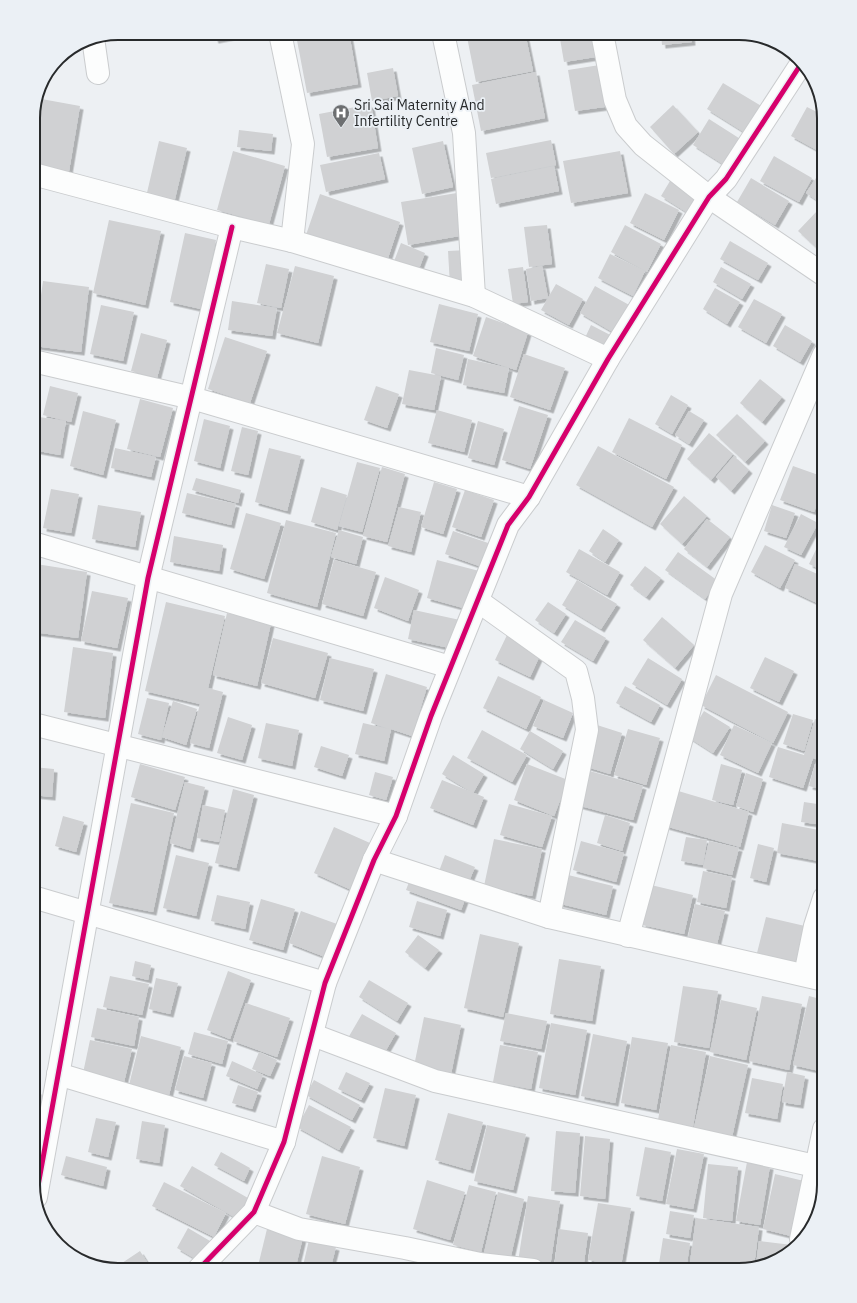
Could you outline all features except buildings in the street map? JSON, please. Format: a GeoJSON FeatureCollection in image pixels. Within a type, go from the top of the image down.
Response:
{"type":"FeatureCollection","features":[{"type":"Feature","properties":{"kind":"street"},"geometry":{"type":"LineString","coordinates":[[284,40],[304,144],[292,240]]}},
{"type":"Feature","properties":{"kind":"street"},"geometry":{"type":"LineString","coordinates":[[444,40],[464,133],[474,296]]}},
{"type":"Feature","properties":{"kind":"street"},"geometry":{"type":"LineString","coordinates":[[603,40],[615,100],[626,126],[643,145],[709,197],[817,270]]}},
{"type":"Feature","properties":{"kind":"street"},"geometry":{"type":"LineString","coordinates":[[93,44],[98,73]]}},
{"type":"Feature","properties":{"kind":"street"},"geometry":{"type":"LineString","coordinates":[[205,1263],[254,1212],[284,1142],[313,1035],[325,983],[374,860],[396,816],[450,667],[508,525],[529,497],[608,359],[709,197],[726,179],[799,68]]}},
{"type":"Feature","properties":{"kind":"street"},"geometry":{"type":"LineString","coordinates":[[40,176],[232,227],[292,240],[474,296],[608,359]]}},
{"type":"Feature","properties":{"kind":"street"},"geometry":{"type":"LineString","coordinates":[[40,1175],[148,578],[232,227]]}},
{"type":"Feature","properties":{"kind":"street"},"geometry":{"type":"LineString","coordinates":[[40,363],[192,398],[529,497]]}},
{"type":"Feature","properties":{"kind":"street"},"geometry":{"type":"LineString","coordinates":[[628,936],[721,594],[817,370]]}},
{"type":"Feature","properties":{"kind":"street"},"geometry":{"type":"LineString","coordinates":[[40,545],[450,667]]}},
{"type":"Feature","properties":{"kind":"street"},"geometry":{"type":"LineString","coordinates":[[478,601],[576,671],[583,698],[587,730],[549,917]]}},
{"type":"Feature","properties":{"kind":"street"},"geometry":{"type":"LineString","coordinates":[[40,726],[396,816]]}},
{"type":"Feature","properties":{"kind":"street"},"geometry":{"type":"LineString","coordinates":[[374,860],[549,917],[814,978],[815,926],[817,920]]}},
{"type":"Feature","properties":{"kind":"street"},"geometry":{"type":"LineString","coordinates":[[40,899],[325,983]]}},
{"type":"Feature","properties":{"kind":"street"},"geometry":{"type":"LineString","coordinates":[[313,1035],[435,1081],[817,1168]]}},
{"type":"Feature","properties":{"kind":"street"},"geometry":{"type":"LineString","coordinates":[[58,1074],[284,1142]]}},
{"type":"Feature","properties":{"kind":"street"},"geometry":{"type":"LineString","coordinates":[[803,1229],[817,1176]]}},
{"type":"Feature","properties":{"kind":"street"},"geometry":{"type":"LineString","coordinates":[[254,1212],[299,1229],[405,1248],[475,1263]]}},
{"type":"Feature","properties":{"kind":"cycle path"},"geometry":{"type":"LineString","coordinates":[[205,1263],[254,1212],[284,1142],[325,983],[374,860],[396,816],[431,716],[508,525],[529,497],[608,359],[709,197],[726,179],[799,68]]}},
{"type":"Feature","properties":{"kind":"cycle path"},"geometry":{"type":"LineString","coordinates":[[40,1175],[148,578],[232,227]]}},
{"type":"Feature","properties":{"kind":"place","name":"Sri Sai Maternity And Infertility Centre"},"geometry":{"type":"Point","coordinates":[341,128]}}]}
